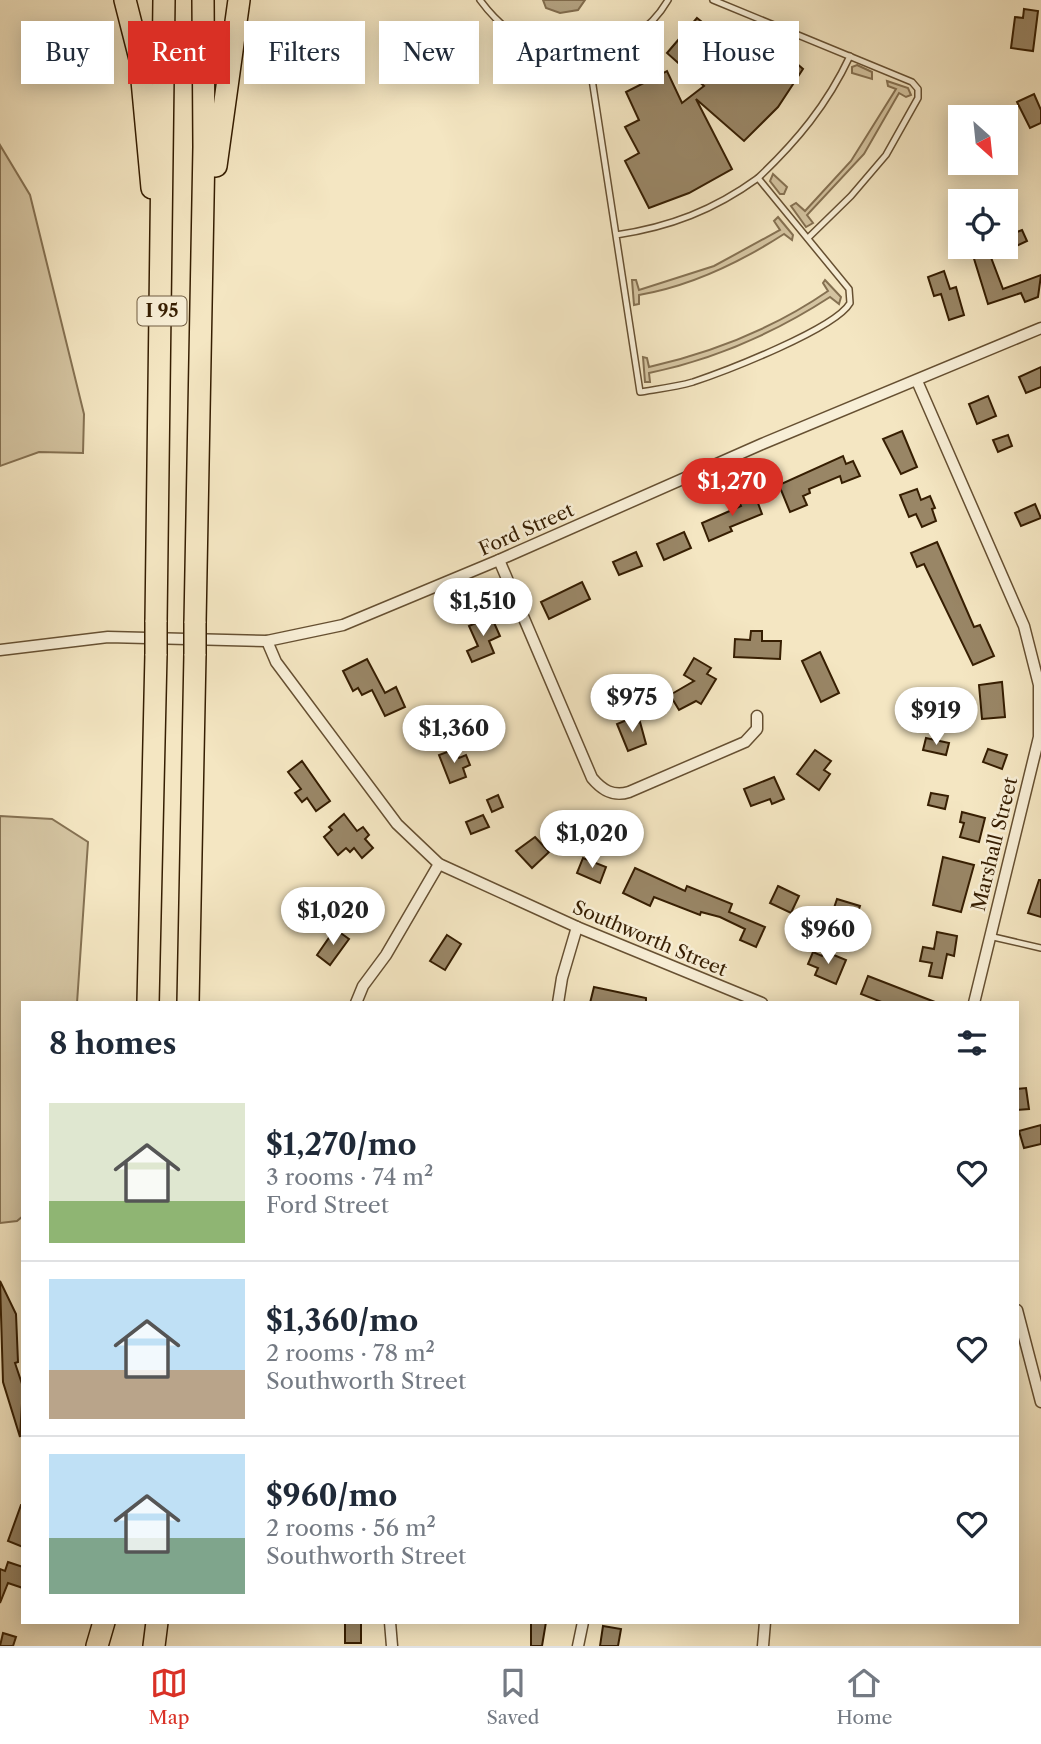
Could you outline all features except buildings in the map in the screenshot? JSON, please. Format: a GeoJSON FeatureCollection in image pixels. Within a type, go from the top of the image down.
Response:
{"type":"FeatureCollection","features":[{"type":"Feature","properties":{"kind":"highway"},"geometry":{"type":"LineString","coordinates":[[125,0],[140,59],[162,306]]}},
{"type":"Feature","properties":{"kind":"highway","name":"I 95"},"geometry":{"type":"LineString","coordinates":[[148,1001],[162,306],[164,0]]}},
{"type":"Feature","properties":{"kind":"highway","name":"I 95"},"geometry":{"type":"LineString","coordinates":[[188,1001],[202,294],[203,0]]}},
{"type":"Feature","properties":{"kind":"highway"},"geometry":{"type":"LineString","coordinates":[[202,294],[225,90],[239,0]]}},
{"type":"Feature","properties":{"kind":"highway"},"geometry":{"type":"LineString","coordinates":[[97,1646],[103,1624]]}},
{"type":"Feature","properties":{"kind":"highway"},"geometry":{"type":"LineString","coordinates":[[110,1646],[114,1624]]}},
{"type":"Feature","properties":{"kind":"highway"},"geometry":{"type":"LineString","coordinates":[[154,1646],[157,1624]]}},
{"type":"Feature","properties":{"kind":"street","name":"Ford Street"},"geometry":{"type":"LineString","coordinates":[[0,650],[108,637],[267,641],[343,625],[499,560],[762,444],[1041,328]]}},
{"type":"Feature","properties":{"kind":"street","name":"Marshall Street"},"geometry":{"type":"LineString","coordinates":[[917,381],[1024,626],[1038,685],[1038,737],[974,1001]]}},
{"type":"Feature","properties":{"kind":"street"},"geometry":{"type":"LineString","coordinates":[[499,560],[592,778],[606,791],[615,795],[629,792],[745,742],[757,729],[757,716]]}},
{"type":"Feature","properties":{"kind":"street","name":"Southworth Street"},"geometry":{"type":"LineString","coordinates":[[267,641],[276,662],[397,824],[439,864],[577,927],[757,1001]]}},
{"type":"Feature","properties":{"kind":"street"},"geometry":{"type":"LineString","coordinates":[[357,1001],[363,986],[386,955],[439,864]]}},
{"type":"Feature","properties":{"kind":"street"},"geometry":{"type":"LineString","coordinates":[[558,1001],[577,927]]}},
{"type":"Feature","properties":{"kind":"street"},"geometry":{"type":"LineString","coordinates":[[1019,1318],[1041,1402]]}},
{"type":"Feature","properties":{"kind":"street"},"geometry":{"type":"LineString","coordinates":[[390,1624],[392,1646]]}},
{"type":"Feature","properties":{"kind":"street"},"geometry":{"type":"LineString","coordinates":[[578,1646],[583,1624]]}},
{"type":"Feature","properties":{"kind":"street"},"geometry":{"type":"LineString","coordinates":[[763,1646],[765,1624]]}},
{"type":"Feature","properties":{"kind":"lane"},"geometry":{"type":"LineString","coordinates":[[480,0],[497,21]]}},
{"type":"Feature","properties":{"kind":"lane"},"geometry":{"type":"LineString","coordinates":[[653,21],[668,0]]}},
{"type":"Feature","properties":{"kind":"lane"},"geometry":{"type":"LineString","coordinates":[[713,0],[912,82],[918,89],[918,98],[886,155],[808,238]]}},
{"type":"Feature","properties":{"kind":"lane"},"geometry":{"type":"LineString","coordinates":[[616,235],[653,230],[689,218],[725,202],[758,178],[811,124],[838,82],[850,56]]}},
{"type":"Feature","properties":{"kind":"lane"},"geometry":{"type":"LineString","coordinates":[[593,84],[640,392],[692,382],[797,339],[845,312],[851,299],[849,289],[758,178]]}},
{"type":"Feature","properties":{"kind":"lane"},"geometry":{"type":"LineString","coordinates":[[989,936],[1041,948]]}},
{"type":"Feature","properties":{"kind":"shaded area"},"geometry":{"type":"Polygon","coordinates":[[[543,0],[585,0],[578,10],[560,13],[546,8],[543,0]]]}},
{"type":"Feature","properties":{"kind":"shaded area"},"geometry":{"type":"Polygon","coordinates":[[[857,65],[872,72],[872,79],[852,73],[852,67],[857,65]]]}},
{"type":"Feature","properties":{"kind":"shaded area"},"geometry":{"type":"Polygon","coordinates":[[[887,81],[908,88],[911,95],[906,97],[899,93],[864,154],[807,215],[813,223],[806,227],[791,206],[796,203],[805,211],[851,161],[896,89],[888,86],[887,81]]]}},
{"type":"Feature","properties":{"kind":"shaded area"},"geometry":{"type":"Polygon","coordinates":[[[0,145],[30,195],[84,414],[83,453],[39,452],[0,466],[0,145]]]}},
{"type":"Feature","properties":{"kind":"shaded area"},"geometry":{"type":"Polygon","coordinates":[[[773,174],[787,187],[784,194],[780,194],[770,181],[773,174]]]}},
{"type":"Feature","properties":{"kind":"shaded area"},"geometry":{"type":"Polygon","coordinates":[[[778,217],[793,235],[792,240],[784,234],[750,255],[714,272],[677,286],[639,295],[639,304],[634,305],[632,280],[636,280],[639,290],[714,266],[780,230],[774,221],[778,217]]]}},
{"type":"Feature","properties":{"kind":"shaded area"},"geometry":{"type":"Polygon","coordinates":[[[825,280],[841,297],[839,304],[830,297],[787,323],[743,344],[721,353],[649,373],[650,382],[645,382],[643,357],[647,358],[649,367],[742,338],[786,317],[828,291],[823,283],[825,280]]]}},
{"type":"Feature","properties":{"kind":"shaded area"},"geometry":{"type":"Polygon","coordinates":[[[0,816],[52,819],[88,842],[77,1001],[21,1001],[21,1218],[17,1221],[0,1223],[0,816]]]}}]}
